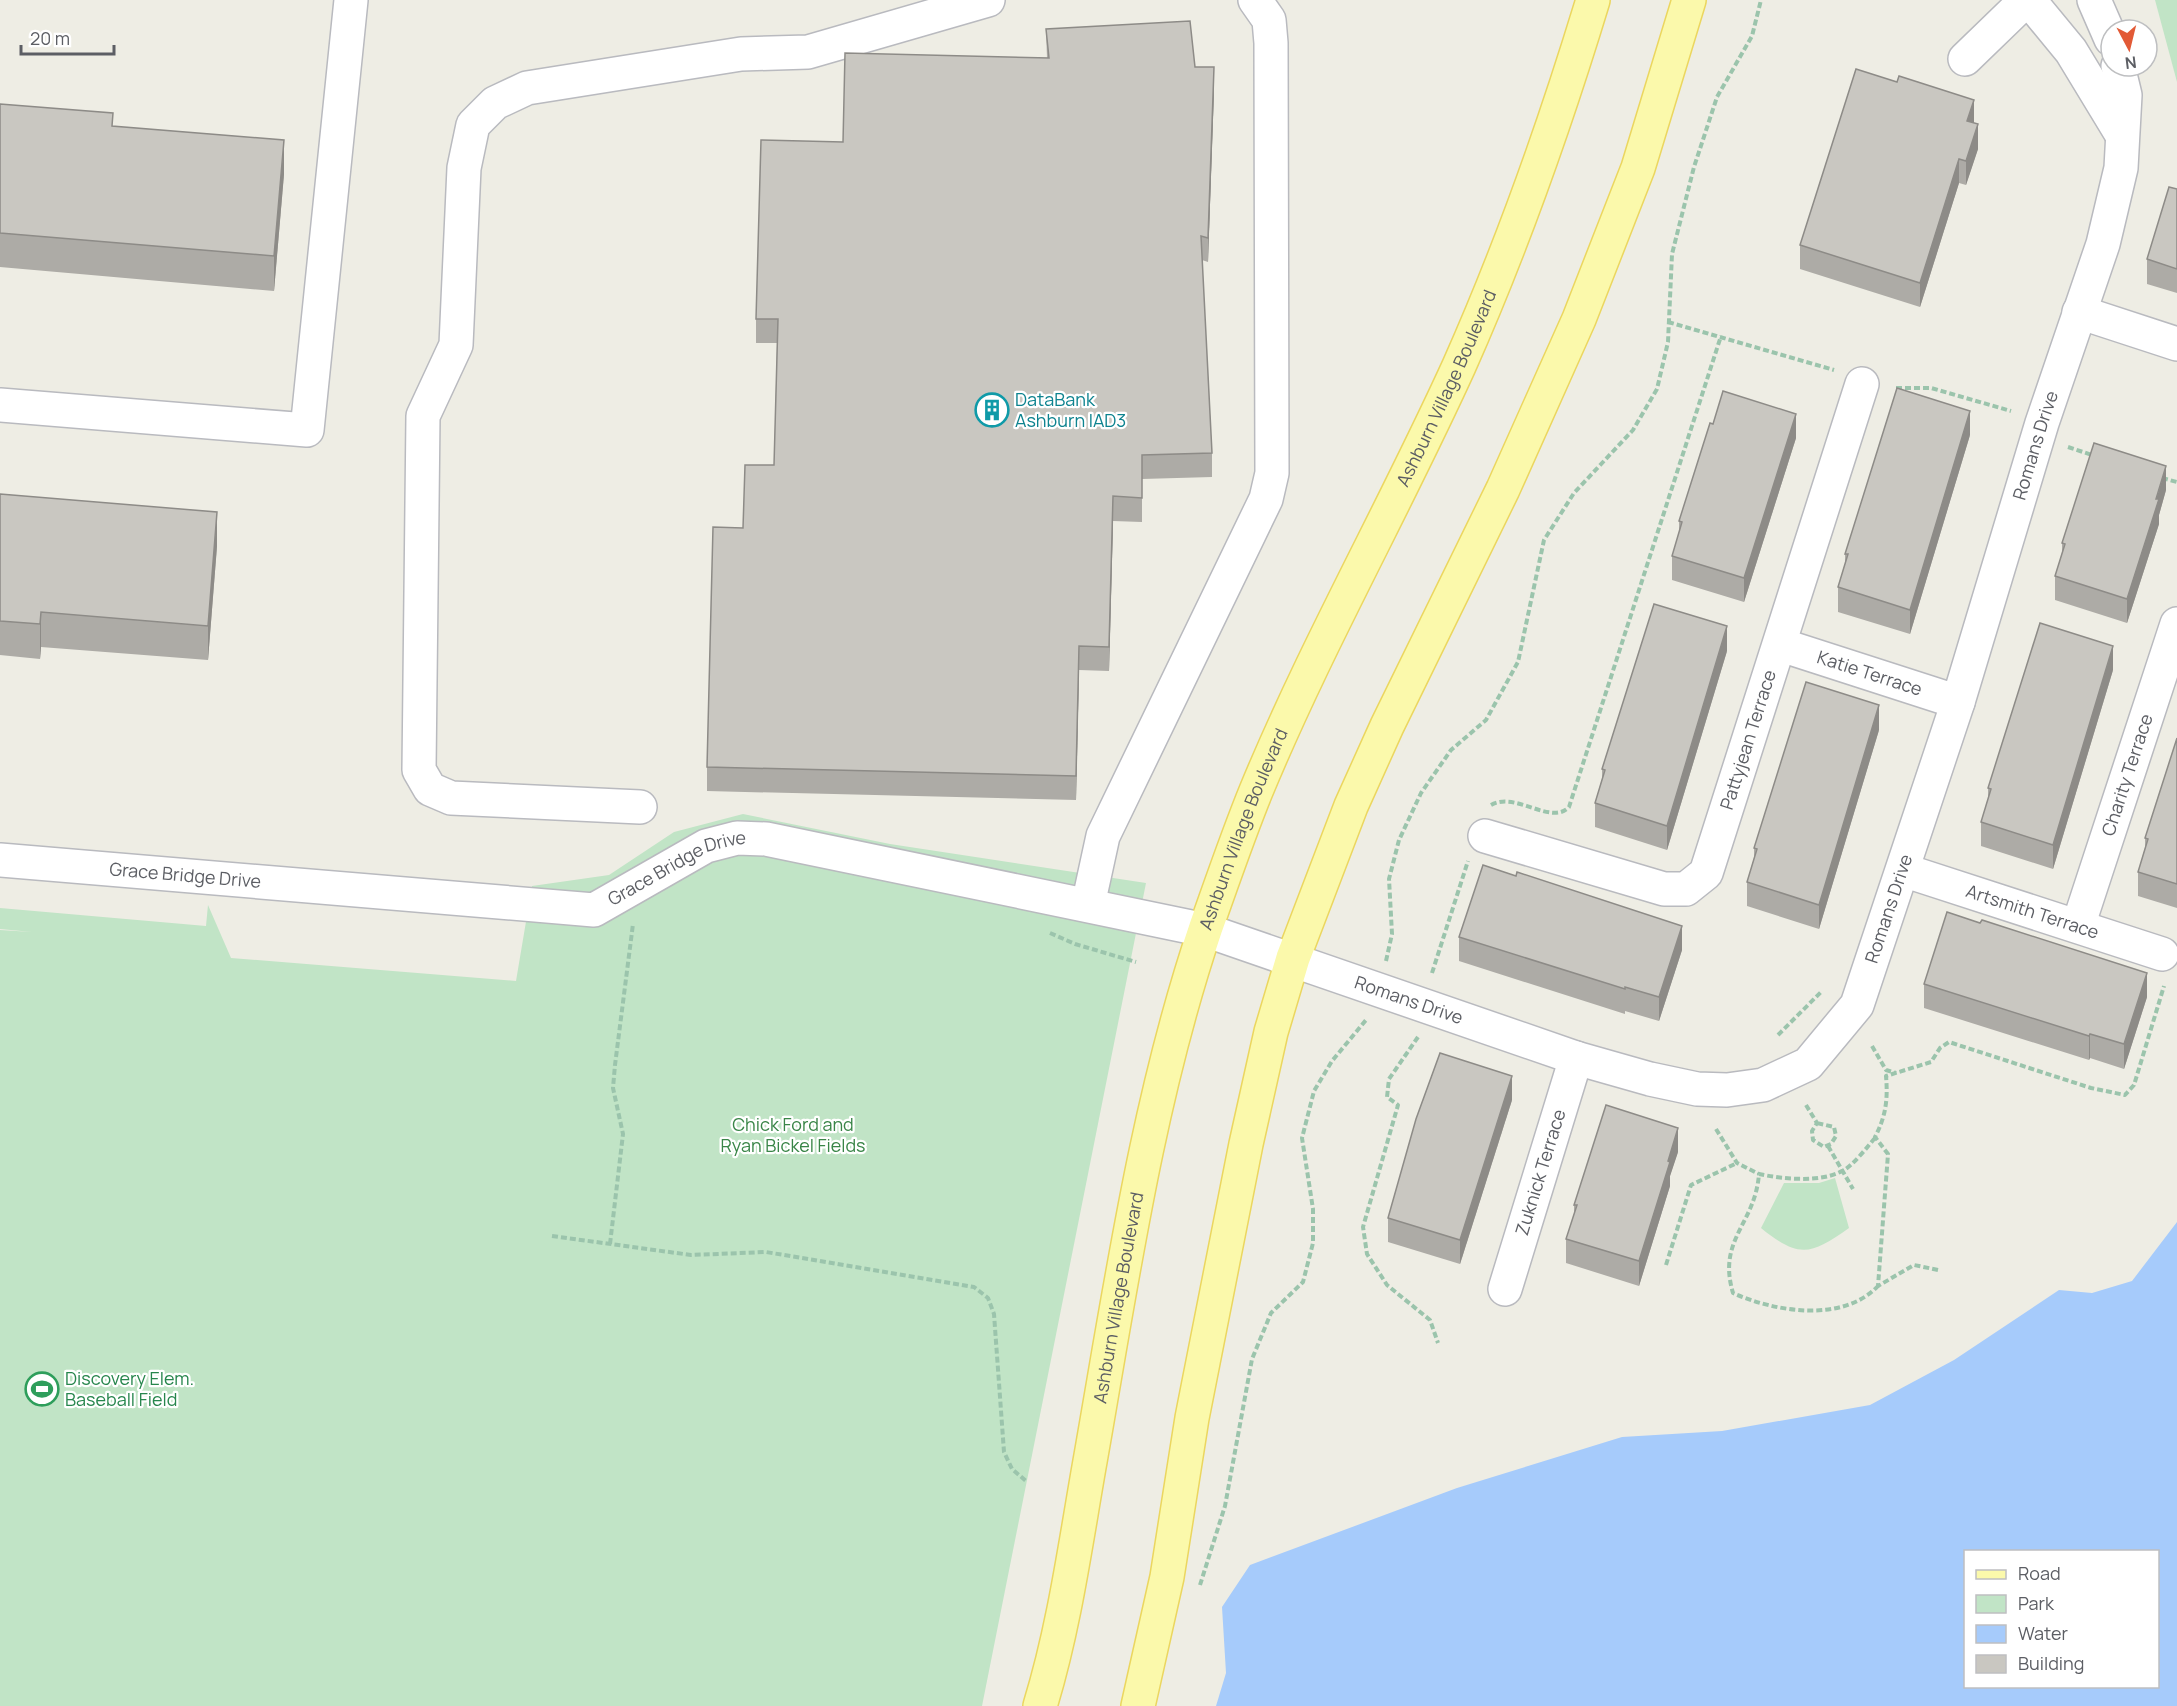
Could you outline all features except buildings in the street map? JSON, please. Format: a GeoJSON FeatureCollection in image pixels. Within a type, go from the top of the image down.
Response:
{"type":"FeatureCollection","features":[{"type":"Feature","properties":{"kind":"main road","name":"Ashburn Village Boulevard"},"geometry":{"type":"LineString","coordinates":[[1040,1706],[1064,1610],[1133,1226],[1168,1053],[1205,930],[1256,792],[1305,683],[1459,366],[1501,266],[1545,152],[1593,0]]}},
{"type":"Feature","properties":{"kind":"main road"},"geometry":{"type":"LineString","coordinates":[[1138,1706],[1167,1577],[1192,1418],[1246,1144],[1271,1032],[1293,958],[1374,756],[1503,489],[1580,319],[1638,168],[1689,0]]}},
{"type":"Feature","properties":{"kind":"street"},"geometry":{"type":"LineString","coordinates":[[0,405],[307,430],[351,0]]}},
{"type":"Feature","properties":{"kind":"street"},"geometry":{"type":"LineString","coordinates":[[640,807],[451,798],[430,789],[419,770],[423,416],[456,345],[464,168],[473,125],[495,103],[526,88],[741,54],[808,52],[926,9],[988,0]]}},
{"type":"Feature","properties":{"kind":"street"},"geometry":{"type":"LineString","coordinates":[[1088,905],[1103,836],[1266,499],[1272,473],[1271,43],[1269,20],[1255,0]]}},
{"type":"Feature","properties":{"kind":"street"},"geometry":{"type":"LineString","coordinates":[[1965,59],[2028,0],[2071,51],[2122,135]]}},
{"type":"Feature","properties":{"kind":"street"},"geometry":{"type":"LineString","coordinates":[[2094,0],[2102,18]]}},
{"type":"Feature","properties":{"kind":"street","name":"Romans Drive"},"geometry":{"type":"LineString","coordinates":[[1205,930],[1293,958],[1576,1058],[1650,1079],[1697,1089],[1727,1090],[1763,1085],[1808,1064],[1832,1038],[1857,1005],[1958,702],[2079,312],[2103,244],[2121,168],[2126,95],[2121,78]]}},
{"type":"Feature","properties":{"kind":"street"},"geometry":{"type":"LineString","coordinates":[[2079,312],[2177,344]]}},
{"type":"Feature","properties":{"kind":"street","name":"Pattyjean Terrace"},"geometry":{"type":"LineString","coordinates":[[1480,836],[1664,889],[1686,889],[1706,873],[1866,382]]}},
{"type":"Feature","properties":{"kind":"street","name":"Charity Terrace"},"geometry":{"type":"LineString","coordinates":[[2078,926],[2177,624]]}},
{"type":"Feature","properties":{"kind":"street","name":"Katie Terrace"},"geometry":{"type":"LineString","coordinates":[[1780,645],[1958,702]]}},
{"type":"Feature","properties":{"kind":"street","name":"Grace Bridge Drive"},"geometry":{"type":"LineString","coordinates":[[0,860],[594,910],[706,846],[737,838],[766,838],[1205,930]]}},
{"type":"Feature","properties":{"kind":"street","name":"Artsmith Terrace"},"geometry":{"type":"LineString","coordinates":[[1903,870],[2078,926],[2164,967]]}},
{"type":"Feature","properties":{"kind":"street","name":"Zuknick Terrace"},"geometry":{"type":"LineString","coordinates":[[1505,1289],[1576,1058]]}},
{"type":"Feature","properties":{"kind":"path"},"geometry":{"type":"LineString","coordinates":[[1386,961],[1392,934],[1389,879],[1399,840],[1421,792],[1451,750],[1486,720],[1518,662],[1544,540],[1574,493],[1633,430],[1657,389],[1668,342],[1672,254],[1694,167],[1717,97],[1752,36],[1761,0]]}},
{"type":"Feature","properties":{"kind":"path"},"geometry":{"type":"LineString","coordinates":[[1668,322],[1721,336],[1866,382],[1931,388],[2021,414]]}},
{"type":"Feature","properties":{"kind":"path"},"geometry":{"type":"LineString","coordinates":[[1432,973],[1480,836],[1498,801],[1509,800],[1556,813],[1564,812],[1569,807],[1721,336]]}},
{"type":"Feature","properties":{"kind":"path"},"geometry":{"type":"LineString","coordinates":[[2064,446],[2100,458]]}},
{"type":"Feature","properties":{"kind":"path"},"geometry":{"type":"LineString","coordinates":[[2155,475],[2177,482]]}},
{"type":"Feature","properties":{"kind":"path"},"geometry":{"type":"LineString","coordinates":[[609,1244],[623,1134],[614,1088],[615,1065],[629,935],[637,912]]}},
{"type":"Feature","properties":{"kind":"path"},"geometry":{"type":"LineString","coordinates":[[1043,930],[1075,944],[1136,962]]}},
{"type":"Feature","properties":{"kind":"path"},"geometry":{"type":"LineString","coordinates":[[1716,1128],[1737,1162],[1759,1174],[1781,1179],[1807,1179],[1842,1172],[1875,1137],[1883,1122],[1888,1102],[1886,1076],[1931,1062],[1940,1048],[1948,1042],[2091,1088],[2125,1095],[2134,1085],[2164,967]]}},
{"type":"Feature","properties":{"kind":"path"},"geometry":{"type":"LineString","coordinates":[[1778,1035],[1822,991]]}},
{"type":"Feature","properties":{"kind":"path"},"geometry":{"type":"LineString","coordinates":[[1196,1595],[1225,1506],[1252,1359],[1271,1313],[1303,1282],[1313,1243],[1313,1209],[1302,1138],[1314,1091],[1332,1062],[1363,1026]]}},
{"type":"Feature","properties":{"kind":"path"},"geometry":{"type":"LineString","coordinates":[[1418,1036],[1389,1079],[1387,1096],[1398,1105],[1363,1227],[1367,1254],[1386,1285],[1430,1320],[1438,1343]]}},
{"type":"Feature","properties":{"kind":"path"},"geometry":{"type":"LineString","coordinates":[[1872,1046],[1886,1070],[1897,1074]]}},
{"type":"Feature","properties":{"kind":"path"},"geometry":{"type":"LineString","coordinates":[[1806,1104],[1817,1123],[1834,1127],[1836,1136],[1828,1146]]}},
{"type":"Feature","properties":{"kind":"path"},"geometry":{"type":"LineString","coordinates":[[1817,1123],[1812,1131],[1812,1140],[1817,1145],[1828,1146]]}},
{"type":"Feature","properties":{"kind":"path"},"geometry":{"type":"LineString","coordinates":[[1875,1137],[1888,1154],[1878,1286]]}},
{"type":"Feature","properties":{"kind":"path"},"geometry":{"type":"LineString","coordinates":[[1828,1146],[1853,1189]]}},
{"type":"Feature","properties":{"kind":"path"},"geometry":{"type":"LineString","coordinates":[[1666,1265],[1691,1185],[1737,1162]]}},
{"type":"Feature","properties":{"kind":"path"},"geometry":{"type":"LineString","coordinates":[[1759,1174],[1753,1203],[1728,1255],[1728,1276],[1733,1293],[1773,1308],[1824,1310],[1868,1296],[1878,1286],[1914,1265],[1938,1270]]}},
{"type":"Feature","properties":{"kind":"path"},"geometry":{"type":"LineString","coordinates":[[552,1236],[691,1255],[766,1252],[974,1287],[988,1298],[994,1314],[1004,1452],[1012,1469],[1026,1481]]}},
{"type":"Feature","properties":{"kind":"green space"},"geometry":{"type":"Polygon","coordinates":[[[2155,0],[2177,0],[2177,82],[2155,0]]]}},
{"type":"Feature","properties":{"kind":"green space","name":"Chick Ford and Ryan Bickel Fields"},"geometry":{"type":"Polygon","coordinates":[[[743,814],[890,844],[1146,883],[982,1706],[0,1706],[0,930],[32,932],[0,929],[0,908],[206,926],[208,905],[231,958],[516,981],[532,886],[609,875],[674,832],[743,814]]]}},
{"type":"Feature","properties":{"kind":"green space"},"geometry":{"type":"Polygon","coordinates":[[[1835,1178],[1849,1228],[1836,1237],[1814,1248],[1796,1249],[1785,1245],[1761,1228],[1784,1183],[1819,1183],[1835,1178]]]}},
{"type":"Feature","properties":{"kind":"water"},"geometry":{"type":"Polygon","coordinates":[[[2177,1222],[2177,1706],[1216,1706],[1226,1673],[1222,1607],[1250,1565],[1457,1488],[1622,1437],[1722,1431],[1870,1405],[1954,1360],[2059,1290],[2092,1293],[2132,1281],[2177,1222]]]}},
{"type":"Feature","properties":{"kind":"place","name":"DataBank Ashburn IAD3"},"geometry":{"type":"Point","coordinates":[992,410]}},
{"type":"Feature","properties":{"kind":"place","name":"Discovery Elem. Baseball Field"},"geometry":{"type":"Point","coordinates":[42,1389]}}]}
